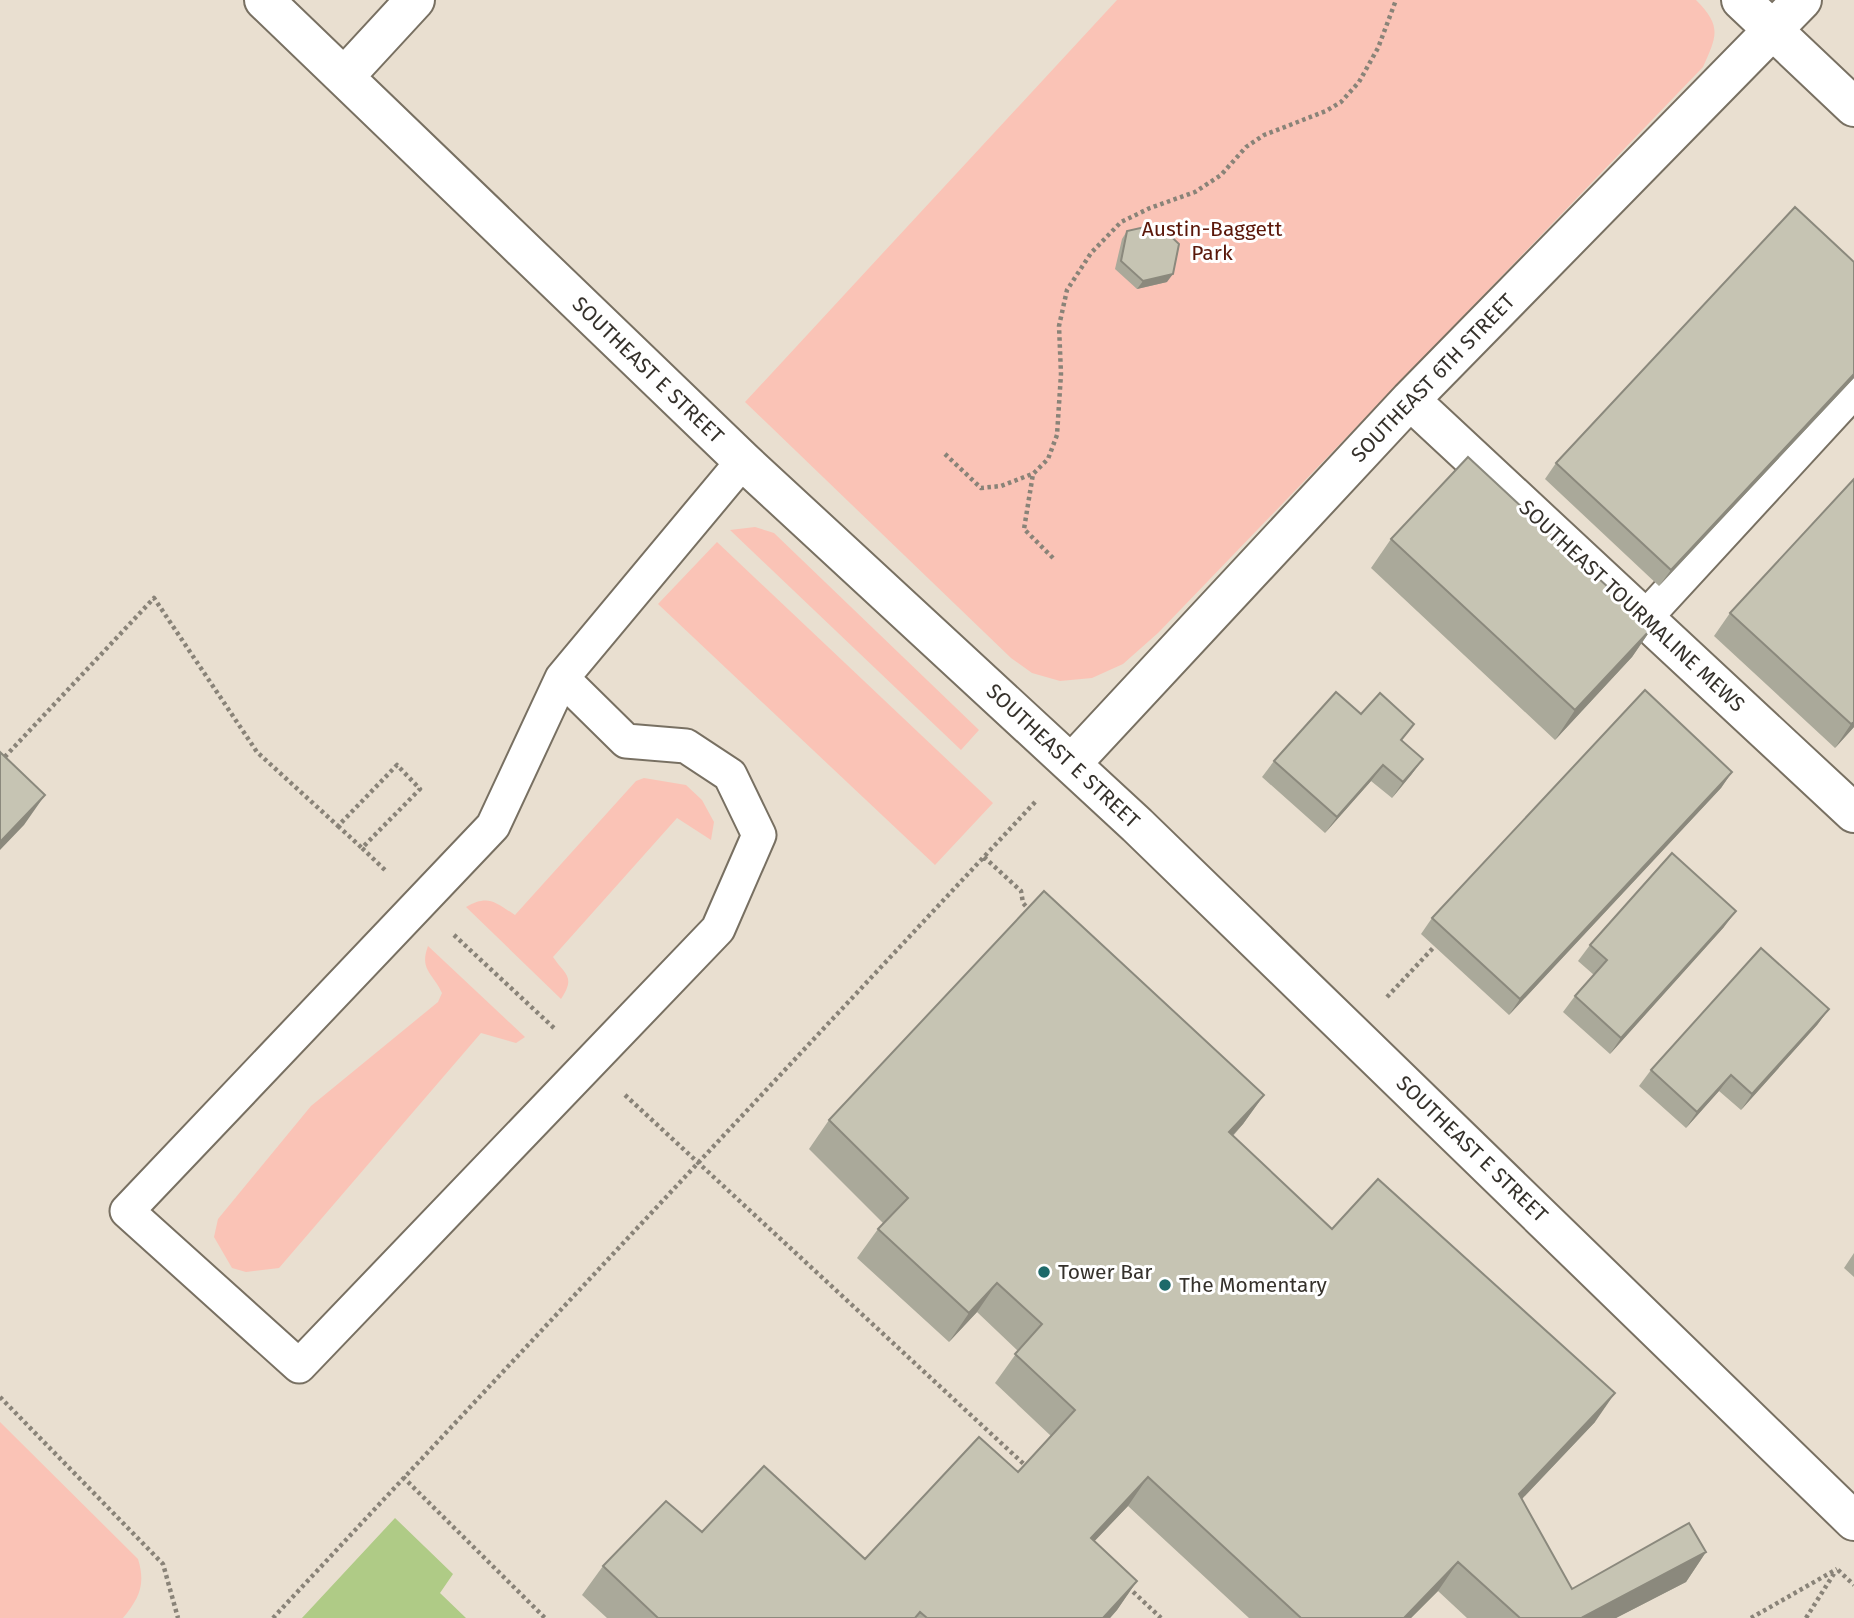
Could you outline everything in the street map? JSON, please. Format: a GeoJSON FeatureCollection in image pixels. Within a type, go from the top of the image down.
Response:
{"type":"FeatureCollection","features":[{"type":"Feature","properties":{"kind":"street","name":"SOUTHEAST E STREET"},"geometry":{"type":"LineString","coordinates":[[264,0],[743,461],[1072,763],[1854,1521]]}},
{"type":"Feature","properties":{"kind":"street"},"geometry":{"type":"LineString","coordinates":[[344,77],[415,0]]}},
{"type":"Feature","properties":{"kind":"street"},"geometry":{"type":"LineString","coordinates":[[1741,0],[1854,107]]}},
{"type":"Feature","properties":{"kind":"street","name":"SOUTHEAST 6TH STREET"},"geometry":{"type":"LineString","coordinates":[[1072,763],[1410,400],[1802,0]]}},
{"type":"Feature","properties":{"kind":"street","name":"SOUTHEAST TOURMALINE MEWS"},"geometry":{"type":"LineString","coordinates":[[1410,400],[1854,813]]}},
{"type":"Feature","properties":{"kind":"lane"},"geometry":{"type":"LineString","coordinates":[[1645,618],[1854,391]]}},
{"type":"Feature","properties":{"kind":"lane"},"geometry":{"type":"LineString","coordinates":[[562,678],[626,741],[686,746],[730,775],[759,835],[718,929],[299,1366],[127,1211],[493,826],[562,678],[743,461]]}},
{"type":"Feature","properties":{"kind":"path"},"geometry":{"type":"LineString","coordinates":[[945,454],[981,488],[1001,486],[1033,474],[1048,459],[1057,435],[1061,374],[1059,326],[1067,290],[1091,253],[1121,222],[1195,192],[1221,175],[1246,147],[1264,135],[1326,111],[1341,102],[1359,82],[1378,48],[1396,0]]}},
{"type":"Feature","properties":{"kind":"path"},"geometry":{"type":"LineString","coordinates":[[1033,474],[1024,529],[1053,558]]}},
{"type":"Feature","properties":{"kind":"path"},"geometry":{"type":"LineString","coordinates":[[0,762],[155,598],[257,752],[1028,1467]]}},
{"type":"Feature","properties":{"kind":"path"},"geometry":{"type":"LineString","coordinates":[[274,1618],[1072,763]]}},
{"type":"Feature","properties":{"kind":"path"},"geometry":{"type":"LineString","coordinates":[[338,826],[397,765],[420,789],[362,849]]}},
{"type":"Feature","properties":{"kind":"path"},"geometry":{"type":"LineString","coordinates":[[984,857],[1021,891],[1023,903],[1034,915]]}},
{"type":"Feature","properties":{"kind":"path"},"geometry":{"type":"LineString","coordinates":[[1394,990],[1434,947]]}},
{"type":"Feature","properties":{"kind":"path"},"geometry":{"type":"LineString","coordinates":[[0,1397],[163,1564],[178,1618]]}},
{"type":"Feature","properties":{"kind":"path"},"geometry":{"type":"LineString","coordinates":[[403,1477],[545,1618]]}},
{"type":"Feature","properties":{"kind":"path"},"geometry":{"type":"LineString","coordinates":[[1837,1569],[1854,1585]]}},
{"type":"Feature","properties":{"kind":"path"},"geometry":{"type":"LineString","coordinates":[[1751,1618],[1837,1569]]}},
{"type":"Feature","properties":{"kind":"path"},"geometry":{"type":"LineString","coordinates":[[1806,1618],[1837,1569]]}},
{"type":"Feature","properties":{"kind":"path"},"geometry":{"type":"LineString","coordinates":[[1124,1583],[1161,1618]]}},
{"type":"Feature","properties":{"kind":"green space","name":"Austin-Baggett Park"},"geometry":{"type":"Polygon","coordinates":[[[1117,0],[1696,0],[1710,17],[1714,39],[1703,67],[1158,633],[1123,664],[1092,678],[1060,681],[1032,673],[1011,658],[745,402],[1117,0]]]}},
{"type":"Feature","properties":{"kind":"green space"},"geometry":{"type":"Polygon","coordinates":[[[755,527],[774,533],[979,730],[961,750],[730,530],[755,527]]]}},
{"type":"Feature","properties":{"kind":"green space"},"geometry":{"type":"Polygon","coordinates":[[[717,542],[993,803],[935,865],[658,604],[717,542]]]}},
{"type":"Feature","properties":{"kind":"green space"},"geometry":{"type":"Polygon","coordinates":[[[644,778],[686,785],[702,800],[714,822],[711,840],[677,818],[553,957],[568,980],[561,999],[466,907],[486,900],[515,915],[636,781],[644,778]]]}},
{"type":"Feature","properties":{"kind":"green space"},"geometry":{"type":"Polygon","coordinates":[[[428,946],[525,1037],[516,1043],[481,1033],[279,1268],[246,1272],[232,1268],[214,1237],[218,1219],[311,1106],[438,1002],[442,993],[425,961],[428,946]]]}},
{"type":"Feature","properties":{"kind":"green space"},"geometry":{"type":"Polygon","coordinates":[[[0,1422],[138,1559],[140,1591],[123,1618],[0,1618],[0,1422]]]}},
{"type":"Feature","properties":{"kind":"shaded area"},"geometry":{"type":"Polygon","coordinates":[[[395,1518],[453,1574],[440,1593],[466,1618],[302,1618],[395,1518]]]}},
{"type":"Feature","properties":{"kind":"building"},"geometry":{"type":"Polygon","coordinates":[[[1795,207],[1854,262],[1854,374],[1671,570],[1556,463],[1795,207]]]}},
{"type":"Feature","properties":{"kind":"building"},"geometry":{"type":"Polygon","coordinates":[[[1158,224],[1179,244],[1173,274],[1143,281],[1121,261],[1127,231],[1158,224]]]}},
{"type":"Feature","properties":{"kind":"building"},"geometry":{"type":"Polygon","coordinates":[[[1468,457],[1652,628],[1575,710],[1391,539],[1468,457]]]}},
{"type":"Feature","properties":{"kind":"building"},"geometry":{"type":"Polygon","coordinates":[[[1854,479],[1854,722],[1851,724],[1730,613],[1854,479]]]}},
{"type":"Feature","properties":{"kind":"building"},"geometry":{"type":"Polygon","coordinates":[[[1645,690],[1732,772],[1520,999],[1432,918],[1645,690]]]}},
{"type":"Feature","properties":{"kind":"building"},"geometry":{"type":"Polygon","coordinates":[[[1336,692],[1361,714],[1380,693],[1414,724],[1401,740],[1423,759],[1403,782],[1383,765],[1337,817],[1274,761],[1336,692]]]}},
{"type":"Feature","properties":{"kind":"building"},"geometry":{"type":"Polygon","coordinates":[[[0,752],[45,795],[0,842],[0,752]]]}},
{"type":"Feature","properties":{"kind":"building"},"geometry":{"type":"Polygon","coordinates":[[[1672,853],[1736,911],[1621,1038],[1575,996],[1607,960],[1590,945],[1672,853]]]}},
{"type":"Feature","properties":{"kind":"building","name":"The Momentary"},"geometry":{"type":"Polygon","coordinates":[[[1044,891],[1264,1095],[1229,1132],[1332,1229],[1378,1179],[1615,1393],[1519,1494],[1572,1589],[1689,1523],[1706,1552],[1584,1618],[1520,1618],[1458,1562],[1404,1618],[1301,1618],[1148,1477],[1091,1538],[1137,1581],[1103,1618],[927,1618],[920,1612],[915,1618],[658,1618],[603,1566],[666,1501],[702,1532],[764,1466],[865,1559],[979,1437],[1018,1472],[1075,1410],[1015,1354],[1042,1324],[997,1283],[969,1313],[878,1229],[908,1198],[829,1120],[1044,891]]]}},
{"type":"Feature","properties":{"kind":"building"},"geometry":{"type":"Polygon","coordinates":[[[1761,948],[1829,1009],[1752,1094],[1731,1075],[1697,1112],[1651,1070],[1761,948]]]}},
{"type":"Feature","properties":{"kind":"place","name":"Tower Bar"},"geometry":{"type":"Point","coordinates":[1044,1272]}},
{"type":"Feature","properties":{"kind":"place","name":"The Momentary"},"geometry":{"type":"Point","coordinates":[1165,1285]}}]}
